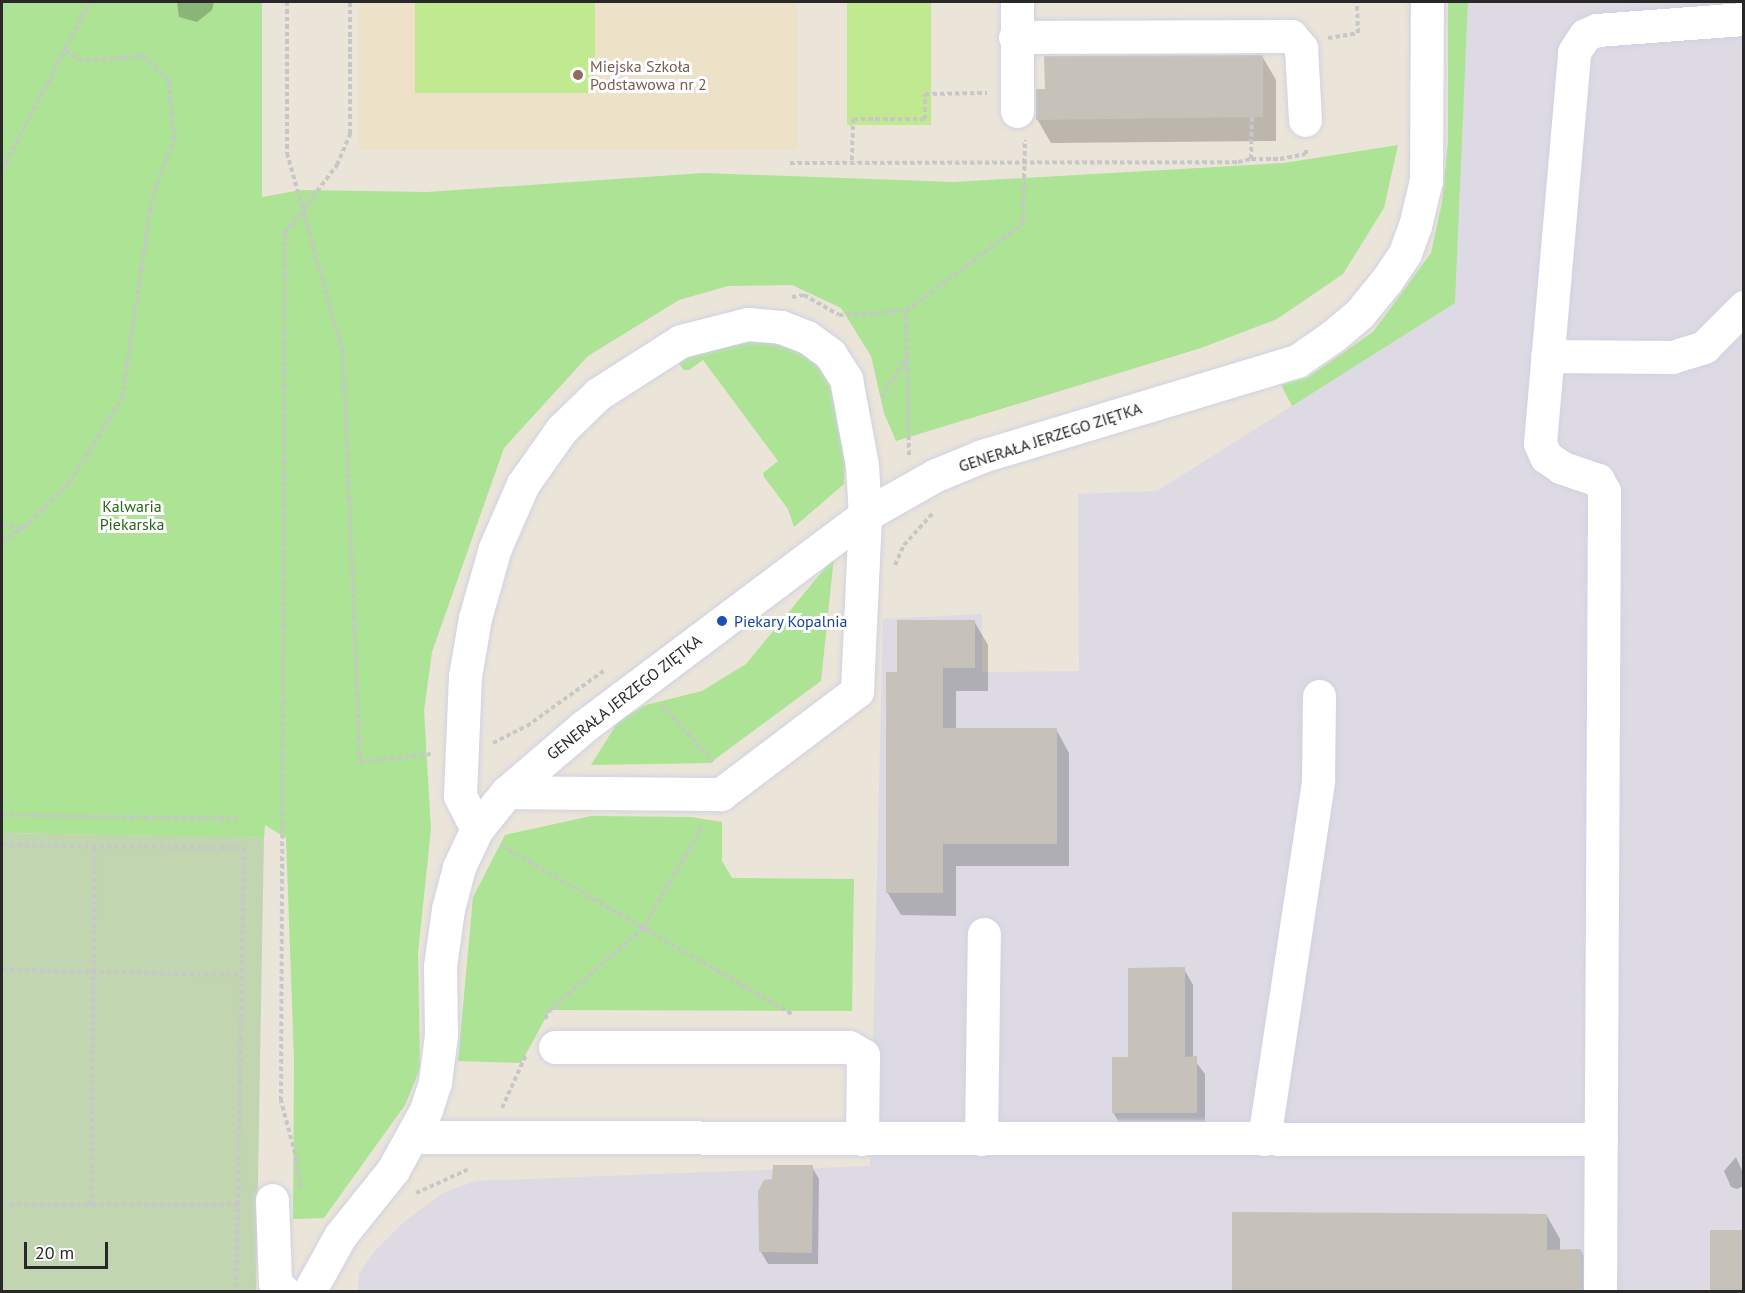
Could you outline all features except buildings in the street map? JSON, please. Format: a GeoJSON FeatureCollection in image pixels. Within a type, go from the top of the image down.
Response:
{"type":"FeatureCollection","features":[{"type":"Feature","properties":{"kind":"street"},"geometry":{"type":"LineString","coordinates":[[1017,2],[1015,37],[1017,102]]}},
{"type":"Feature","properties":{"kind":"street","name":"GENERAŁA JERZEGO ZIĘTKA"},"geometry":{"type":"LineString","coordinates":[[309,1292],[340,1236],[393,1170],[412,1137],[435,1082],[441,1035],[440,966],[448,909],[459,867],[477,829],[507,792],[583,727],[865,515],[936,475],[982,456],[1297,361],[1360,313],[1405,253],[1426,180],[1427,2]]}},
{"type":"Feature","properties":{"kind":"street"},"geometry":{"type":"LineString","coordinates":[[1600,1292],[1604,490],[1598,480],[1561,467],[1546,457],[1540,443],[1574,52],[1586,35],[1597,30],[1743,19]]}},
{"type":"Feature","properties":{"kind":"street"},"geometry":{"type":"LineString","coordinates":[[1015,37],[1291,36],[1301,48],[1305,120]]}},
{"type":"Feature","properties":{"kind":"street"},"geometry":{"type":"LineString","coordinates":[[1547,356],[1671,357],[1704,347],[1743,307]]}},
{"type":"Feature","properties":{"kind":"street"},"geometry":{"type":"LineString","coordinates":[[477,829],[460,795],[459,751],[465,676],[481,595],[495,548],[523,484],[549,446],[598,394],[681,340],[748,324],[781,327],[807,337],[830,354],[846,379],[854,412],[865,515],[857,691],[721,794],[507,792]]}},
{"type":"Feature","properties":{"kind":"street"},"geometry":{"type":"LineString","coordinates":[[1264,1139],[1318,780],[1320,696]]}},
{"type":"Feature","properties":{"kind":"street"},"geometry":{"type":"LineString","coordinates":[[981,1139],[984,934]]}},
{"type":"Feature","properties":{"kind":"street"},"geometry":{"type":"LineString","coordinates":[[555,1047],[849,1047],[863,1055],[862,1139]]}},
{"type":"Feature","properties":{"kind":"street"},"geometry":{"type":"LineString","coordinates":[[412,1137],[1601,1139]]}},
{"type":"Feature","properties":{"kind":"street"},"geometry":{"type":"LineString","coordinates":[[284,1292],[275,1284],[286,1197]]}},
{"type":"Feature","properties":{"kind":"path"},"geometry":{"type":"LineString","coordinates":[[2,170],[90,2]]}},
{"type":"Feature","properties":{"kind":"path"},"geometry":{"type":"LineString","coordinates":[[287,2],[287,153],[344,354],[360,762],[479,750],[527,726],[598,673],[616,665]]}},
{"type":"Feature","properties":{"kind":"path"},"geometry":{"type":"LineString","coordinates":[[2,1204],[238,1205],[286,1197],[297,1161],[281,1101],[285,233],[302,208],[338,165],[350,134],[350,2]]}},
{"type":"Feature","properties":{"kind":"path"},"geometry":{"type":"LineString","coordinates":[[1301,48],[1340,34],[1358,33],[1357,2]]}},
{"type":"Feature","properties":{"kind":"path"},"geometry":{"type":"LineString","coordinates":[[2,541],[23,528],[70,482],[122,398],[152,198],[174,139],[169,81],[143,56],[82,62],[66,51]]}},
{"type":"Feature","properties":{"kind":"path"},"geometry":{"type":"LineString","coordinates":[[783,299],[804,295],[839,315],[906,311],[1023,223],[1025,124],[1017,102],[925,94],[925,119],[852,119],[852,160]]}},
{"type":"Feature","properties":{"kind":"path"},"geometry":{"type":"LineString","coordinates":[[1251,159],[1252,117]]}},
{"type":"Feature","properties":{"kind":"path"},"geometry":{"type":"LineString","coordinates":[[790,163],[852,160],[1025,165],[1215,164],[1306,153],[1305,120]]}},
{"type":"Feature","properties":{"kind":"path"},"geometry":{"type":"LineString","coordinates":[[906,311],[909,468]]}},
{"type":"Feature","properties":{"kind":"path"},"geometry":{"type":"LineString","coordinates":[[2,525],[23,528]]}},
{"type":"Feature","properties":{"kind":"path"},"geometry":{"type":"LineString","coordinates":[[2,815],[237,819]]}},
{"type":"Feature","properties":{"kind":"path"},"geometry":{"type":"LineString","coordinates":[[477,829],[797,1017]]}},
{"type":"Feature","properties":{"kind":"path"},"geometry":{"type":"LineString","coordinates":[[2,845],[244,848],[236,1292]]}},
{"type":"Feature","properties":{"kind":"path"},"geometry":{"type":"LineString","coordinates":[[91,1205],[95,846]]}},
{"type":"Feature","properties":{"kind":"path"},"geometry":{"type":"LineString","coordinates":[[2,970],[241,975]]}},
{"type":"Feature","properties":{"kind":"shaded area","name":"Miejska Szkoła Podstawowa nr 2"},"geometry":{"type":"Polygon","coordinates":[[[359,2],[797,2],[797,150],[359,150],[359,2]]]}},
{"type":"Feature","properties":{"kind":"shaded area"},"geometry":{"type":"Polygon","coordinates":[[[1468,2],[1743,2],[1743,1291],[358,1292],[359,1274],[373,1253],[406,1220],[445,1192],[476,1181],[870,1166],[883,619],[982,614],[982,672],[1079,671],[1078,494],[1157,491],[1455,303],[1468,2]]]}},
{"type":"Feature","properties":{"kind":"green space","name":"Kalwaria Piekarska"},"geometry":{"type":"Polygon","coordinates":[[[2,2],[262,2],[262,197],[301,190],[427,192],[703,173],[953,182],[1284,163],[1398,145],[1384,208],[1343,274],[1277,319],[1201,348],[896,441],[884,413],[871,356],[841,308],[792,285],[728,286],[679,300],[588,356],[504,448],[432,652],[424,711],[431,829],[418,953],[420,1069],[405,1105],[324,1218],[293,1219],[294,1059],[286,838],[265,825],[264,838],[2,833],[2,2]]]}},
{"type":"Feature","properties":{"kind":"green space"},"geometry":{"type":"Polygon","coordinates":[[[415,2],[595,2],[595,93],[415,93],[415,2]]]}},
{"type":"Feature","properties":{"kind":"green space"},"geometry":{"type":"Polygon","coordinates":[[[847,2],[931,2],[931,125],[847,125],[847,2]]]}},
{"type":"Feature","properties":{"kind":"green space"},"geometry":{"type":"Polygon","coordinates":[[[1468,2],[1455,303],[1292,406],[1281,385],[1308,377],[1373,332],[1431,253],[1442,202],[1448,141],[1448,3],[1468,2]]]}},
{"type":"Feature","properties":{"kind":"green space"},"geometry":{"type":"Polygon","coordinates":[[[733,338],[796,344],[833,377],[846,432],[844,484],[794,527],[788,509],[763,473],[778,461],[703,360],[689,370],[684,370],[677,361],[679,354],[733,338]]]}},
{"type":"Feature","properties":{"kind":"green space"},"geometry":{"type":"Polygon","coordinates":[[[834,557],[821,681],[710,763],[591,765],[619,720],[646,705],[702,691],[746,664],[834,557]]]}},
{"type":"Feature","properties":{"kind":"green space"},"geometry":{"type":"Polygon","coordinates":[[[591,816],[691,817],[722,822],[722,861],[732,878],[854,879],[852,1011],[550,1010],[521,1063],[458,1061],[473,897],[505,835],[591,816]]]}},
{"type":"Feature","properties":{"kind":"green space"},"geometry":{"type":"Polygon","coordinates":[[[2,833],[264,838],[256,1292],[2,1292],[2,833]]]}},
{"type":"Feature","properties":{"kind":"place","name":"Miejska Szkoła Podstawowa nr 2"},"geometry":{"type":"Point","coordinates":[578,75]}},
{"type":"Feature","properties":{"kind":"place","name":"Piekary Kopalnia"},"geometry":{"type":"Point","coordinates":[722,621]}}]}
